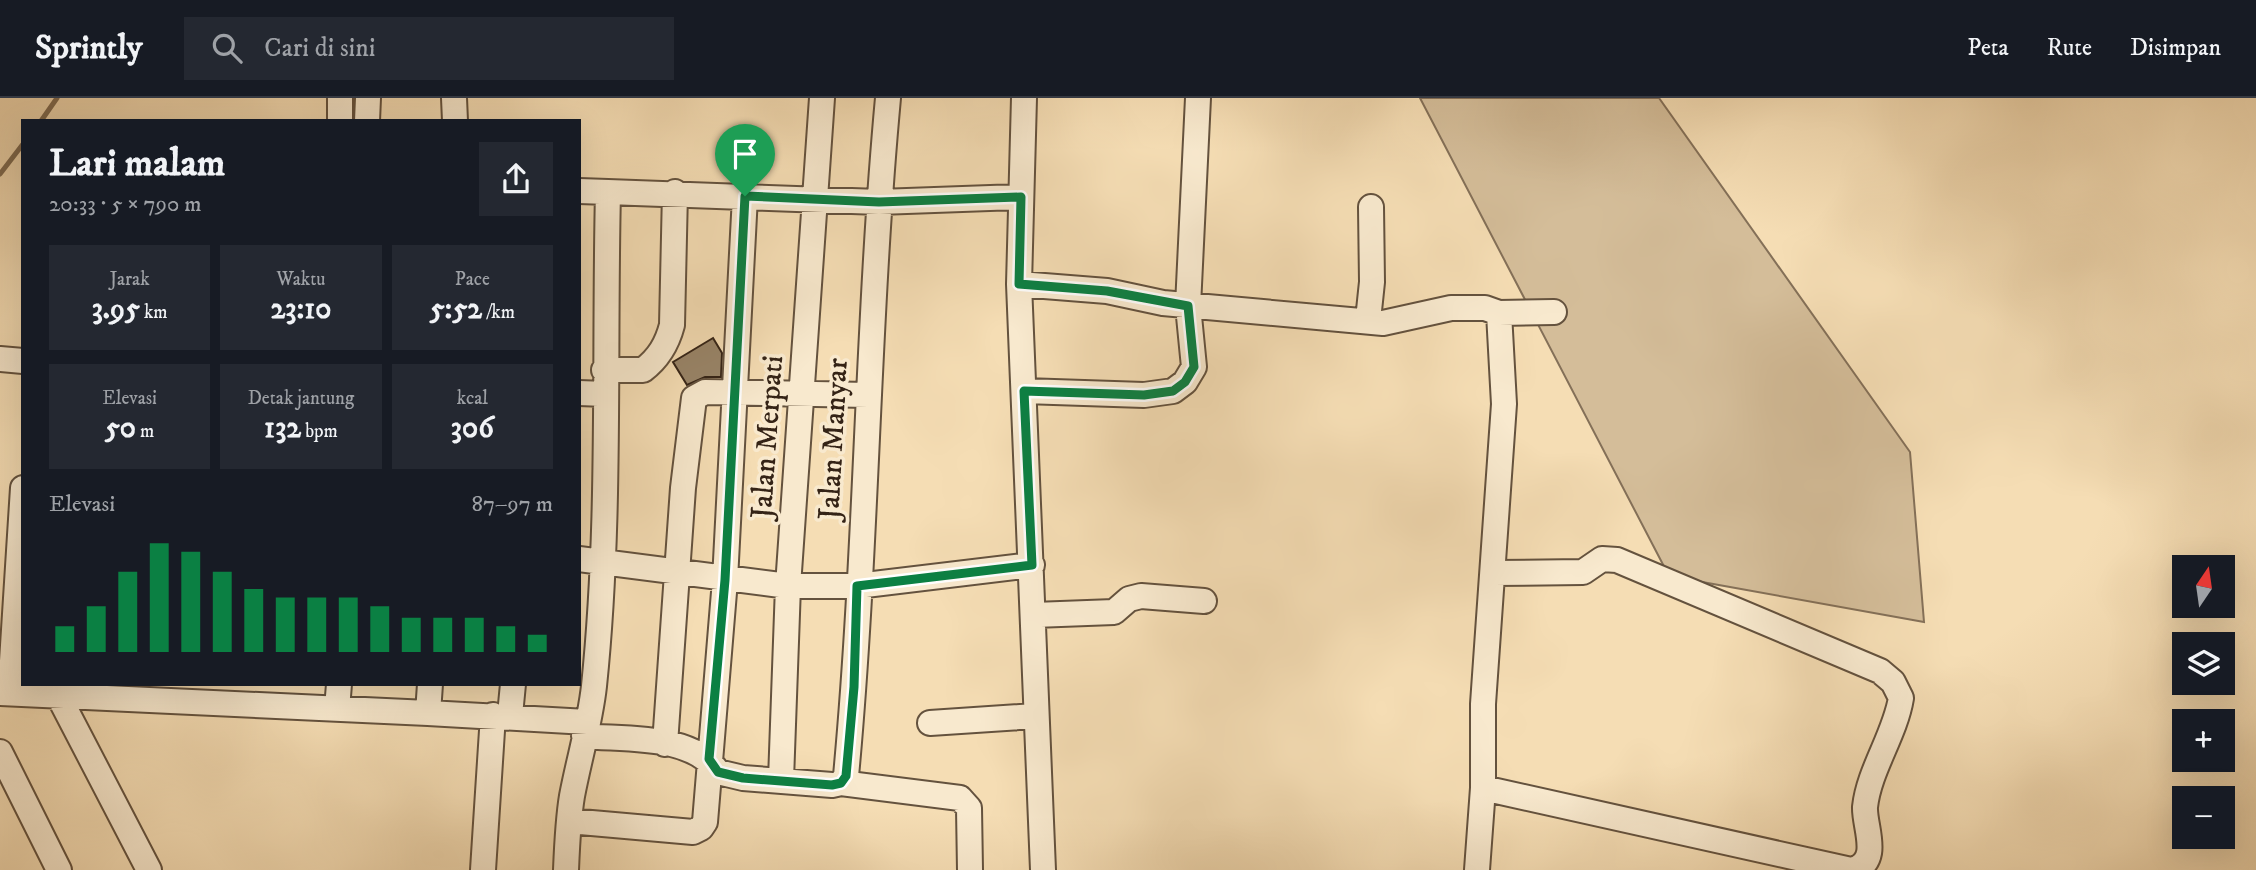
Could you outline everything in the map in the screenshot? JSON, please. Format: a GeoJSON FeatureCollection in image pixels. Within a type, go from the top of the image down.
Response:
{"type":"FeatureCollection","features":[{"type":"Feature","properties":{"kind":"street"},"geometry":{"type":"LineString","coordinates":[[340,119],[341,98]]}},
{"type":"Feature","properties":{"kind":"street"},"geometry":{"type":"LineString","coordinates":[[367,119],[368,98]]}},
{"type":"Feature","properties":{"kind":"street"},"geometry":{"type":"LineString","coordinates":[[454,98],[455,119]]}},
{"type":"Feature","properties":{"kind":"street","name":"Jalan Merpati"},"geometry":{"type":"LineString","coordinates":[[781,780],[788,586],[822,98]]}},
{"type":"Feature","properties":{"kind":"street","name":"Jalan Manyar"},"geometry":{"type":"LineString","coordinates":[[841,783],[846,776],[854,687],[857,586],[879,202],[888,98]]}},
{"type":"Feature","properties":{"kind":"street"},"geometry":{"type":"LineString","coordinates":[[1024,98],[1019,284],[1043,870]]}},
{"type":"Feature","properties":{"kind":"street"},"geometry":{"type":"LineString","coordinates":[[1024,391],[1144,395],[1173,391],[1185,382],[1194,367],[1188,306],[1198,98]]}},
{"type":"Feature","properties":{"kind":"street"},"geometry":{"type":"LineString","coordinates":[[581,191],[676,192],[879,202],[1021,197]]}},
{"type":"Feature","properties":{"kind":"street"},"geometry":{"type":"LineString","coordinates":[[566,870],[569,821],[594,689],[591,560],[607,477],[605,382],[608,192]]}},
{"type":"Feature","properties":{"kind":"street"},"geometry":{"type":"LineString","coordinates":[[581,392],[643,370],[662,351],[669,337],[676,192]]}},
{"type":"Feature","properties":{"kind":"street"},"geometry":{"type":"LineString","coordinates":[[569,821],[694,832],[705,822],[737,394],[745,196]]}},
{"type":"Feature","properties":{"kind":"street"},"geometry":{"type":"LineString","coordinates":[[1368,320],[1372,282],[1371,207]]}},
{"type":"Feature","properties":{"kind":"street"},"geometry":{"type":"LineString","coordinates":[[1019,284],[1107,291],[1188,306],[1398,322],[1451,308],[1485,308],[1499,313],[1554,312]]}},
{"type":"Feature","properties":{"kind":"street"},"geometry":{"type":"LineString","coordinates":[[1477,870],[1483,788],[1483,704],[1504,404],[1499,313]]}},
{"type":"Feature","properties":{"kind":"street"},"geometry":{"type":"LineString","coordinates":[[0,359],[21,360]]}},
{"type":"Feature","properties":{"kind":"street"},"geometry":{"type":"LineString","coordinates":[[664,744],[692,402],[705,392],[803,396],[868,395]]}},
{"type":"Feature","properties":{"kind":"street"},"geometry":{"type":"LineString","coordinates":[[21,498],[14,534],[5,693],[58,695],[87,690],[338,696],[428,713],[502,715],[685,748],[709,759],[718,772],[729,775],[832,785],[841,783],[960,797],[970,808],[970,870]]}},
{"type":"Feature","properties":{"kind":"street"},"geometry":{"type":"LineString","coordinates":[[1483,788],[1852,870],[1864,862],[1870,847],[1866,805],[1901,698],[1892,682],[1880,671],[1617,560],[1602,559],[1583,572],[1493,573]]}},
{"type":"Feature","properties":{"kind":"street"},"geometry":{"type":"LineString","coordinates":[[591,560],[725,580],[788,586],[857,586],[1032,565]]}},
{"type":"Feature","properties":{"kind":"street"},"geometry":{"type":"LineString","coordinates":[[1034,615],[1114,612],[1129,599],[1141,596],[1204,601]]}},
{"type":"Feature","properties":{"kind":"street"},"geometry":{"type":"LineString","coordinates":[[428,713],[430,686]]}},
{"type":"Feature","properties":{"kind":"street"},"geometry":{"type":"LineString","coordinates":[[483,870],[502,715],[512,686]]}},
{"type":"Feature","properties":{"kind":"street"},"geometry":{"type":"LineString","coordinates":[[58,695],[149,870]]}},
{"type":"Feature","properties":{"kind":"street"},"geometry":{"type":"LineString","coordinates":[[930,723],[1035,716]]}},
{"type":"Feature","properties":{"kind":"street"},"geometry":{"type":"LineString","coordinates":[[0,752],[59,870]]}},
{"type":"Feature","properties":{"kind":"shaded area"},"geometry":{"type":"Polygon","coordinates":[[[1420,98],[1659,98],[1910,452],[1924,622],[1669,576],[1420,98]]]}},
{"type":"Feature","properties":{"kind":"building"},"geometry":{"type":"Polygon","coordinates":[[[713,338],[722,353],[721,377],[705,377],[687,385],[673,362],[713,338]]]}},
{"type":"Feature","properties":{"kind":"waterway"},"geometry":{"type":"LineString","coordinates":[[42,119],[57,98]]}},
{"type":"Feature","properties":{"kind":"waterway"},"geometry":{"type":"LineString","coordinates":[[0,174],[21,147]]}},
{"type":"Feature","properties":{"kind":"route"},"geometry":{"type":"LineString","coordinates":[[745,196],[879,202],[1021,197],[1019,284],[1107,291],[1188,306],[1194,367],[1185,382],[1173,391],[1144,395],[1024,391],[1032,565],[857,586],[854,687],[846,776],[841,783],[832,785],[743,778],[718,772],[709,759],[725,580],[737,394],[745,196]]}}]}
